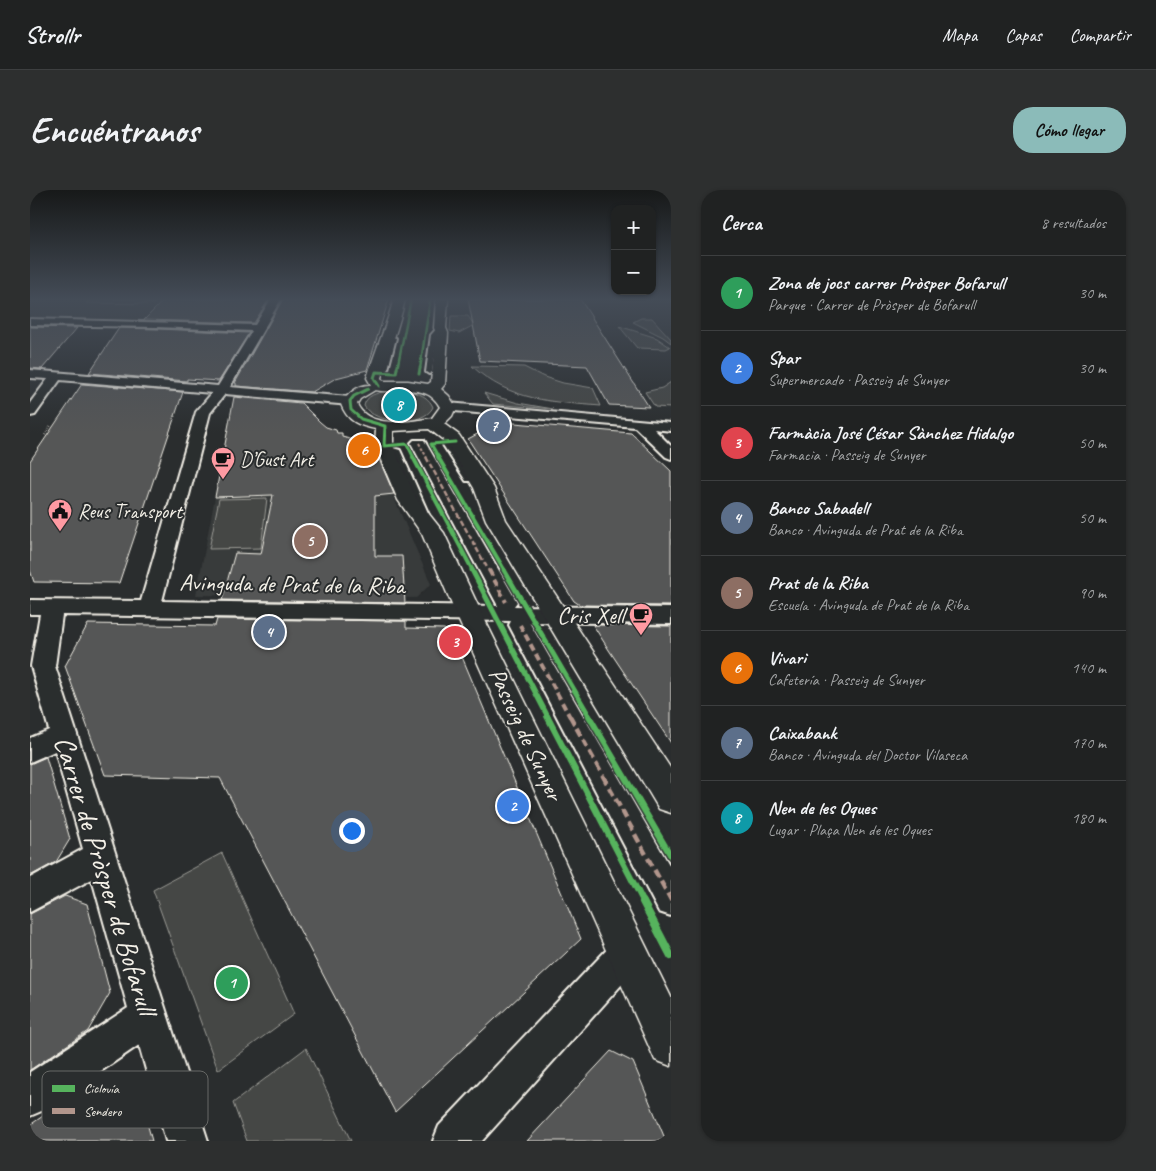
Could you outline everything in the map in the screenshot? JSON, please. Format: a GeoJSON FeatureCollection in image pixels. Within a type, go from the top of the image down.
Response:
{"type":"FeatureCollection","features":[{"type":"Feature","properties":{"kind":"street"},"geometry":{"type":"LineString","coordinates":[[150,608],[203,412],[222,390],[250,343]]}},
{"type":"Feature","properties":{"kind":"street"},"geometry":{"type":"LineString","coordinates":[[374,387],[374,378],[384,343]]}},
{"type":"Feature","properties":{"kind":"street"},"geometry":{"type":"LineString","coordinates":[[430,390],[438,384],[441,343]]}},
{"type":"Feature","properties":{"kind":"street"},"geometry":{"type":"LineString","coordinates":[[30,374],[350,400]]}},
{"type":"Feature","properties":{"kind":"street"},"geometry":{"type":"LineString","coordinates":[[30,412],[57,376]]}},
{"type":"Feature","properties":{"kind":"street"},"geometry":{"type":"LineString","coordinates":[[671,427],[642,425],[620,420],[440,416],[410,427],[385,426],[356,416],[349,407],[350,400],[354,396],[374,387],[406,385],[430,390],[442,397],[440,416],[484,488],[496,520],[671,798]]}},
{"type":"Feature","properties":{"kind":"street"},"geometry":{"type":"LineString","coordinates":[[642,425],[667,448]]}},
{"type":"Feature","properties":{"kind":"street","name":"Passeig de Sunyer"},"geometry":{"type":"LineString","coordinates":[[385,426],[384,446],[408,500],[433,533],[468,612],[671,1044]]}},
{"type":"Feature","properties":{"kind":"street","name":"Passeig de Sunyer"},"geometry":{"type":"LineString","coordinates":[[419,443],[671,900]]}},
{"type":"Feature","properties":{"kind":"street","name":"Avinguda de Prat de la Riba"},"geometry":{"type":"LineString","coordinates":[[41,608],[671,616]]}},
{"type":"Feature","properties":{"kind":"street","name":"Carrer de Pròsper de Bofarull"},"geometry":{"type":"LineString","coordinates":[[41,608],[43,666],[166,1071]]}},
{"type":"Feature","properties":{"kind":"street"},"geometry":{"type":"LineString","coordinates":[[30,750],[64,735]]}},
{"type":"Feature","properties":{"kind":"street"},"geometry":{"type":"LineString","coordinates":[[30,896],[102,856]]}},
{"type":"Feature","properties":{"kind":"street"},"geometry":{"type":"LineString","coordinates":[[454,1141],[628,952]]}},
{"type":"Feature","properties":{"kind":"street"},"geometry":{"type":"LineString","coordinates":[[67,1071],[149,1016]]}},
{"type":"Feature","properties":{"kind":"street"},"geometry":{"type":"LineString","coordinates":[[30,1096],[42,1088]]}},
{"type":"Feature","properties":{"kind":"street","name":"Carrer de Pròsper de Bofarull"},"geometry":{"type":"LineString","coordinates":[[183,1128],[187,1141]]}},
{"type":"Feature","properties":{"kind":"lane"},"geometry":{"type":"LineString","coordinates":[[385,369],[392,343]]}},
{"type":"Feature","properties":{"kind":"lane"},"geometry":{"type":"LineString","coordinates":[[429,372],[433,343]]}},
{"type":"Feature","properties":{"kind":"lane"},"geometry":{"type":"LineString","coordinates":[[494,414],[642,425]]}},
{"type":"Feature","properties":{"kind":"lane"},"geometry":{"type":"LineString","coordinates":[[447,445],[496,520]]}},
{"type":"Feature","properties":{"kind":"lane"},"geometry":{"type":"LineString","coordinates":[[396,450],[433,533]]}},
{"type":"Feature","properties":{"kind":"path"},"geometry":{"type":"LineString","coordinates":[[45,435],[50,425]]}},
{"type":"Feature","properties":{"kind":"shaded area"},"geometry":{"type":"Polygon","coordinates":[[[633,343],[665,343],[670,347],[666,349],[637,348],[633,343]]]}},
{"type":"Feature","properties":{"kind":"shaded area"},"geometry":{"type":"Polygon","coordinates":[[[472,366],[524,367],[544,377],[563,383],[593,388],[601,406],[532,398],[516,393],[486,378],[472,366]]]}},
{"type":"Feature","properties":{"kind":"shaded area"},"geometry":{"type":"Polygon","coordinates":[[[671,382],[671,408],[655,407],[645,392],[662,388],[671,382]]]}},
{"type":"Feature","properties":{"kind":"shaded area"},"geometry":{"type":"Polygon","coordinates":[[[387,391],[406,391],[419,394],[430,401],[433,407],[420,418],[399,421],[378,417],[369,412],[364,406],[367,399],[387,391]]]}},
{"type":"Feature","properties":{"kind":"shaded area"},"geometry":{"type":"Polygon","coordinates":[[[484,393],[518,403],[553,409],[493,404],[484,393]]]}},
{"type":"Feature","properties":{"kind":"shaded area"},"geometry":{"type":"Polygon","coordinates":[[[401,399],[409,401],[413,406],[410,409],[399,412],[385,406],[388,400],[401,399]]]}},
{"type":"Feature","properties":{"kind":"shaded area"},"geometry":{"type":"Polygon","coordinates":[[[392,493],[431,584],[416,598],[196,595],[215,497],[392,493]]]}},
{"type":"Feature","properties":{"kind":"shaded area"},"geometry":{"type":"Polygon","coordinates":[[[267,498],[261,548],[209,549],[219,499],[267,498]]]}},
{"type":"Feature","properties":{"kind":"shaded area"},"geometry":{"type":"Polygon","coordinates":[[[222,853],[294,1014],[218,1070],[153,890],[222,853]]]}},
{"type":"Feature","properties":{"kind":"shaded area"},"geometry":{"type":"Polygon","coordinates":[[[306,1048],[351,1141],[247,1141],[233,1103],[306,1048]]]}},
{"type":"Feature","properties":{"kind":"building"},"geometry":{"type":"Polygon","coordinates":[[[30,343],[64,343],[42,369],[30,368],[30,343]]]}},
{"type":"Feature","properties":{"kind":"building"},"geometry":{"type":"Polygon","coordinates":[[[109,343],[243,343],[219,381],[187,379],[187,381],[89,373],[109,343]]]}},
{"type":"Feature","properties":{"kind":"building"},"geometry":{"type":"Polygon","coordinates":[[[258,343],[375,343],[367,370],[336,378],[312,392],[236,386],[235,383],[258,343]]]}},
{"type":"Feature","properties":{"kind":"building"},"geometry":{"type":"Polygon","coordinates":[[[477,343],[608,343],[649,407],[609,405],[587,366],[480,361],[477,343]]]}},
{"type":"Feature","properties":{"kind":"building"},"geometry":{"type":"Polygon","coordinates":[[[82,384],[183,392],[119,583],[34,582],[30,570],[30,461],[82,384]]]}},
{"type":"Feature","properties":{"kind":"building"},"geometry":{"type":"Polygon","coordinates":[[[234,397],[301,403],[326,427],[336,430],[337,433],[342,433],[342,437],[373,445],[394,494],[375,496],[375,556],[402,556],[405,603],[222,600],[235,553],[261,554],[273,495],[215,497],[234,397]]]}},
{"type":"Feature","properties":{"kind":"building"},"geometry":{"type":"Polygon","coordinates":[[[491,421],[631,433],[671,471],[671,606],[580,605],[574,601],[468,439],[483,431],[491,421]]]}},
{"type":"Feature","properties":{"kind":"building"},"geometry":{"type":"Polygon","coordinates":[[[217,619],[406,621],[406,628],[444,629],[452,633],[581,939],[395,1112],[220,778],[105,775],[65,666],[88,624],[215,626],[217,619]]]}},
{"type":"Feature","properties":{"kind":"building"},"geometry":{"type":"Polygon","coordinates":[[[593,625],[671,626],[671,743],[609,650],[593,625]]]}},
{"type":"Feature","properties":{"kind":"building"},"geometry":{"type":"Polygon","coordinates":[[[46,757],[70,839],[56,862],[30,876],[30,764],[46,757]]]}},
{"type":"Feature","properties":{"kind":"building"},"geometry":{"type":"Polygon","coordinates":[[[65,896],[87,904],[110,993],[88,1031],[30,1070],[30,914],[65,896]]]}},
{"type":"Feature","properties":{"kind":"building"},"geometry":{"type":"Polygon","coordinates":[[[611,1051],[633,1062],[666,1141],[527,1141],[611,1051]]]}},
{"type":"Feature","properties":{"kind":"building"},"geometry":{"type":"Polygon","coordinates":[[[42,1117],[42,1128],[148,1128],[152,1141],[30,1141],[30,1125],[42,1117]]]}},
{"type":"Feature","properties":{"kind":"marked path"},"geometry":{"type":"LineString","coordinates":[[419,443],[506,602]]}},
{"type":"Feature","properties":{"kind":"marked path"},"geometry":{"type":"LineString","coordinates":[[520,625],[671,900]]}},
{"type":"Feature","properties":{"kind":"cycle path"},"geometry":{"type":"LineString","coordinates":[[379,386],[374,378],[376,372],[396,373],[402,343]]}},
{"type":"Feature","properties":{"kind":"cycle path"},"geometry":{"type":"LineString","coordinates":[[419,374],[424,343]]}},
{"type":"Feature","properties":{"kind":"cycle path"},"geometry":{"type":"LineString","coordinates":[[368,389],[354,396],[350,401],[351,410],[361,419],[385,426],[384,446],[407,444],[671,956]]}},
{"type":"Feature","properties":{"kind":"cycle path"},"geometry":{"type":"LineString","coordinates":[[455,442],[431,444],[671,856]]}},
{"type":"Feature","properties":{"kind":"place","name":"Nen de les Oques"},"geometry":{"type":"Point","coordinates":[399,405]}},
{"type":"Feature","properties":{"kind":"place","name":"Caixabank"},"geometry":{"type":"Point","coordinates":[494,426]}},
{"type":"Feature","properties":{"kind":"place","name":"Vivari"},"geometry":{"type":"Point","coordinates":[364,450]}},
{"type":"Feature","properties":{"kind":"place","name":"D’Gust Art"},"geometry":{"type":"Point","coordinates":[223,480]}},
{"type":"Feature","properties":{"kind":"place","name":"Reus Transport"},"geometry":{"type":"Point","coordinates":[60,532]}},
{"type":"Feature","properties":{"kind":"place","name":"Prat de la Riba"},"geometry":{"type":"Point","coordinates":[310,541]}},
{"type":"Feature","properties":{"kind":"place","name":"Banco Sabadell"},"geometry":{"type":"Point","coordinates":[269,632]}},
{"type":"Feature","properties":{"kind":"place","name":"Cris Xell"},"geometry":{"type":"Point","coordinates":[641,636]}},
{"type":"Feature","properties":{"kind":"place","name":"Farmàcia José César Sànchez Hidalgo"},"geometry":{"type":"Point","coordinates":[455,642]}},
{"type":"Feature","properties":{"kind":"place","name":"Spar"},"geometry":{"type":"Point","coordinates":[513,806]}},
{"type":"Feature","properties":{"kind":"place","name":"Zona de jocs carrer Pròsper Bofarull"},"geometry":{"type":"Point","coordinates":[232,983]}}]}
